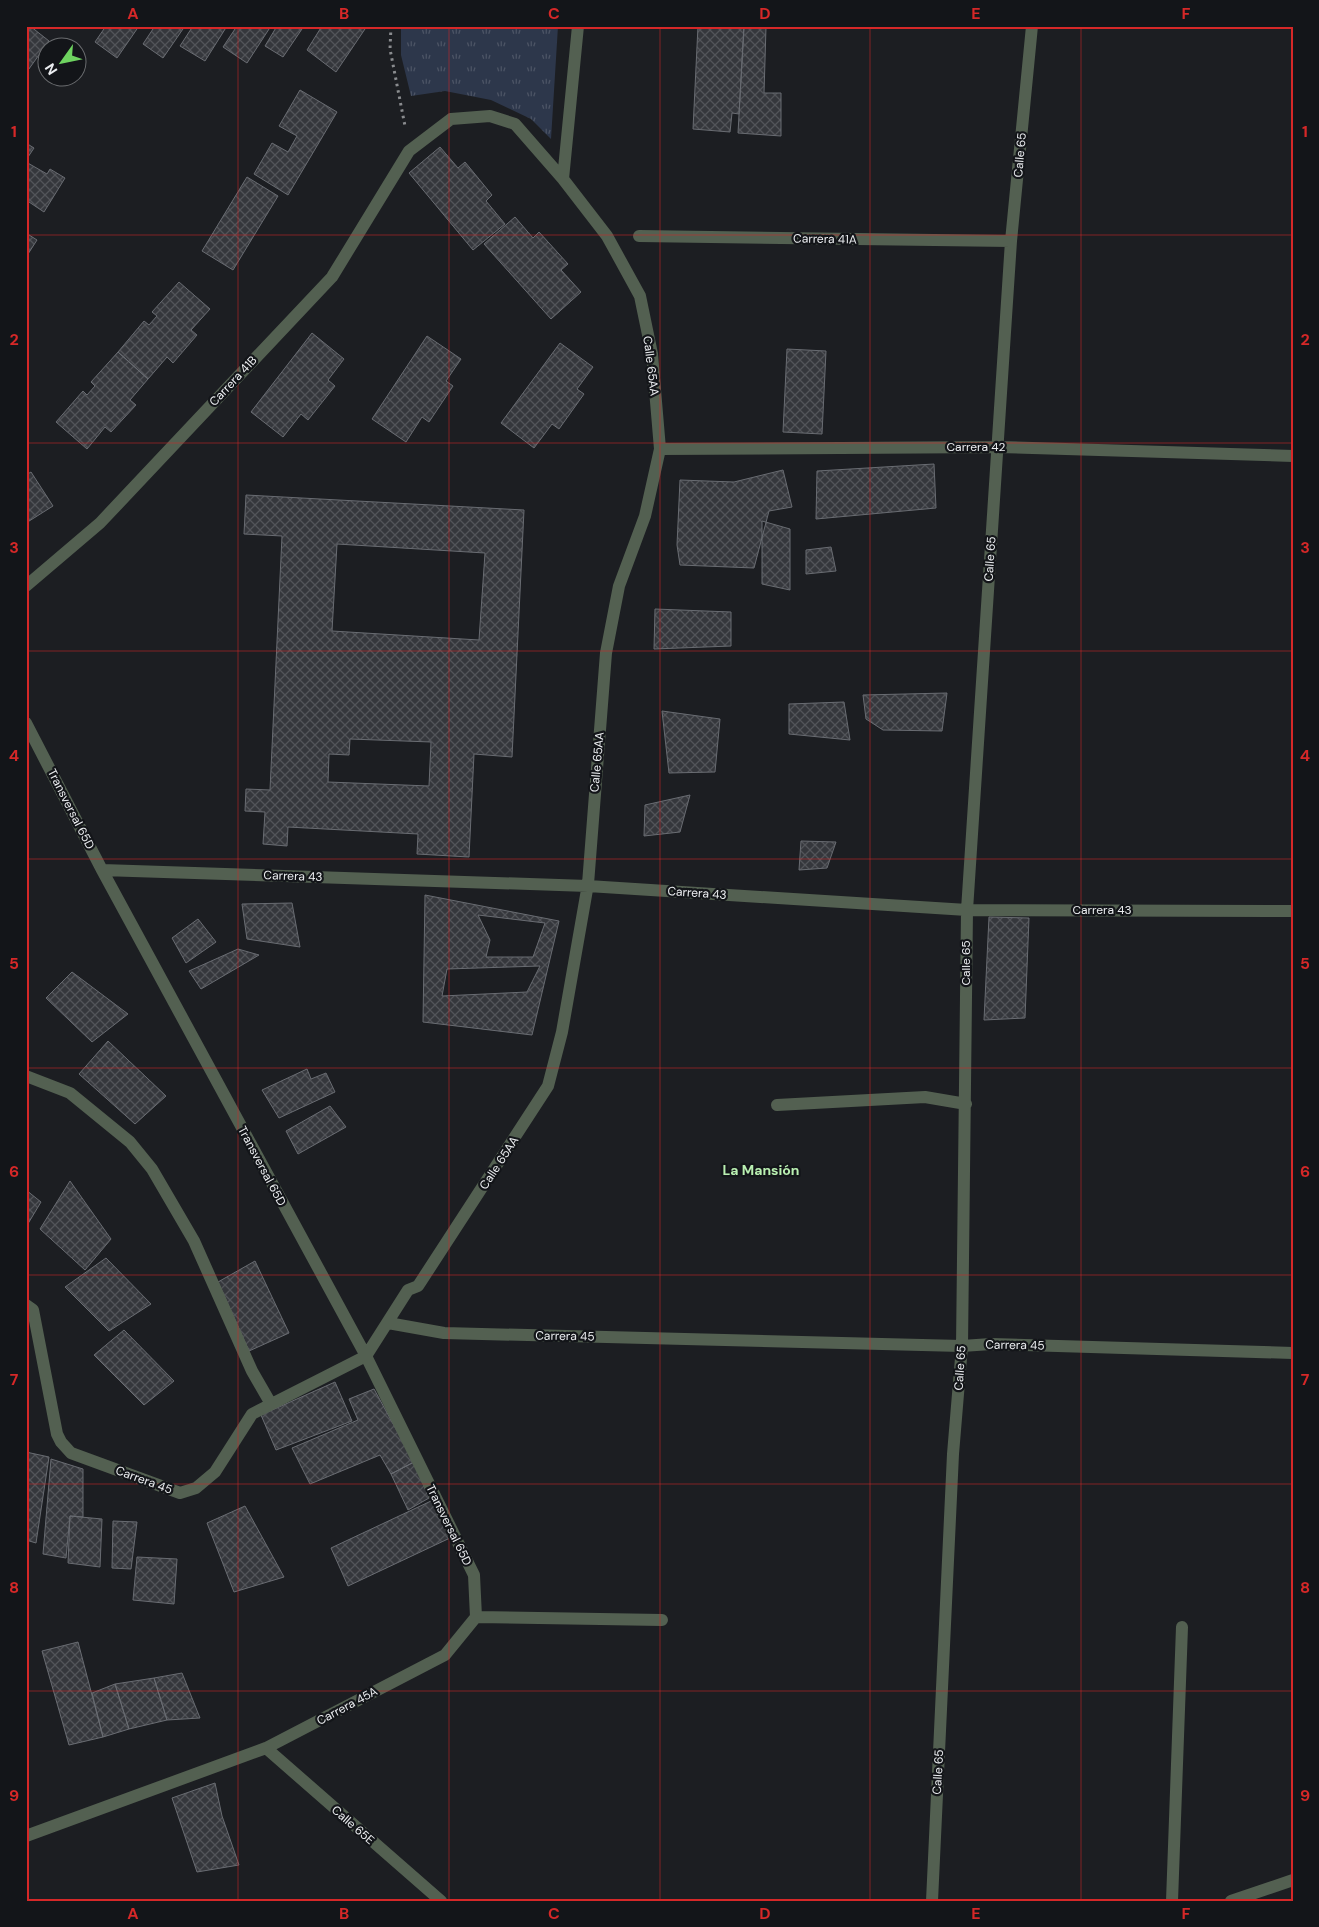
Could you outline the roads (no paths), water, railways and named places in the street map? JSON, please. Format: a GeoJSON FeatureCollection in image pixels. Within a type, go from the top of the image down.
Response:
{"type":"FeatureCollection","features":[{"type":"Feature","properties":{"kind":"street"},"geometry":{"type":"LineString","coordinates":[[563,179],[578,26]]}},
{"type":"Feature","properties":{"kind":"street","name":"Calle 65"},"geometry":{"type":"LineString","coordinates":[[932,1901],[953,1454],[962,1346],[967,910],[1011,242],[1032,26]]}},
{"type":"Feature","properties":{"kind":"street","name":"Calle 65AA"},"geometry":{"type":"LineString","coordinates":[[388,1323],[408,1290],[418,1286],[548,1086],[562,1032],[588,886],[606,653],[619,586],[645,516],[660,449],[652,354],[640,296],[607,236],[563,179],[515,124],[490,116],[450,119],[410,151]]}},
{"type":"Feature","properties":{"kind":"street","name":"Carrera 41B"},"geometry":{"type":"LineString","coordinates":[[26,586],[100,524],[332,277],[410,151]]}},
{"type":"Feature","properties":{"kind":"street","name":"Carrera 41A"},"geometry":{"type":"LineString","coordinates":[[639,236],[1011,242]]}},
{"type":"Feature","properties":{"kind":"street","name":"Carrera 42"},"geometry":{"type":"LineString","coordinates":[[660,449],[998,447],[1293,456]]}},
{"type":"Feature","properties":{"kind":"street","name":"Transversal 65D"},"geometry":{"type":"LineString","coordinates":[[26,722],[102,870],[366,1356],[474,1575],[476,1617]]}},
{"type":"Feature","properties":{"kind":"street","name":"Carrera 43"},"geometry":{"type":"LineString","coordinates":[[102,870],[588,886],[967,910],[1293,911]]}},
{"type":"Feature","properties":{"kind":"street"},"geometry":{"type":"LineString","coordinates":[[26,1076],[70,1094],[130,1142],[152,1169],[194,1241],[252,1371],[271,1404]]}},
{"type":"Feature","properties":{"kind":"street"},"geometry":{"type":"LineString","coordinates":[[777,1105],[925,1097],[966,1104]]}},
{"type":"Feature","properties":{"kind":"street","name":"Carrera 45"},"geometry":{"type":"LineString","coordinates":[[28,1306],[33,1310],[57,1434],[61,1442],[71,1453],[180,1493],[196,1488],[215,1472],[252,1414],[366,1356],[388,1323],[444,1333],[962,1346],[991,1344],[1293,1353]]}},
{"type":"Feature","properties":{"kind":"street"},"geometry":{"type":"LineString","coordinates":[[476,1617],[662,1620]]}},
{"type":"Feature","properties":{"kind":"street","name":"Carrera 45A"},"geometry":{"type":"LineString","coordinates":[[26,1836],[266,1748],[446,1655],[476,1617]]}},
{"type":"Feature","properties":{"kind":"street"},"geometry":{"type":"LineString","coordinates":[[1172,1901],[1182,1627]]}},
{"type":"Feature","properties":{"kind":"street","name":"Calle 65E"},"geometry":{"type":"LineString","coordinates":[[266,1748],[441,1901]]}},
{"type":"Feature","properties":{"kind":"street"},"geometry":{"type":"LineString","coordinates":[[1231,1901],[1293,1880]]}},
{"type":"Feature","properties":{"kind":"district","name":"La Mansión"},"geometry":{"type":"Point","coordinates":[761,1170]}}]}
